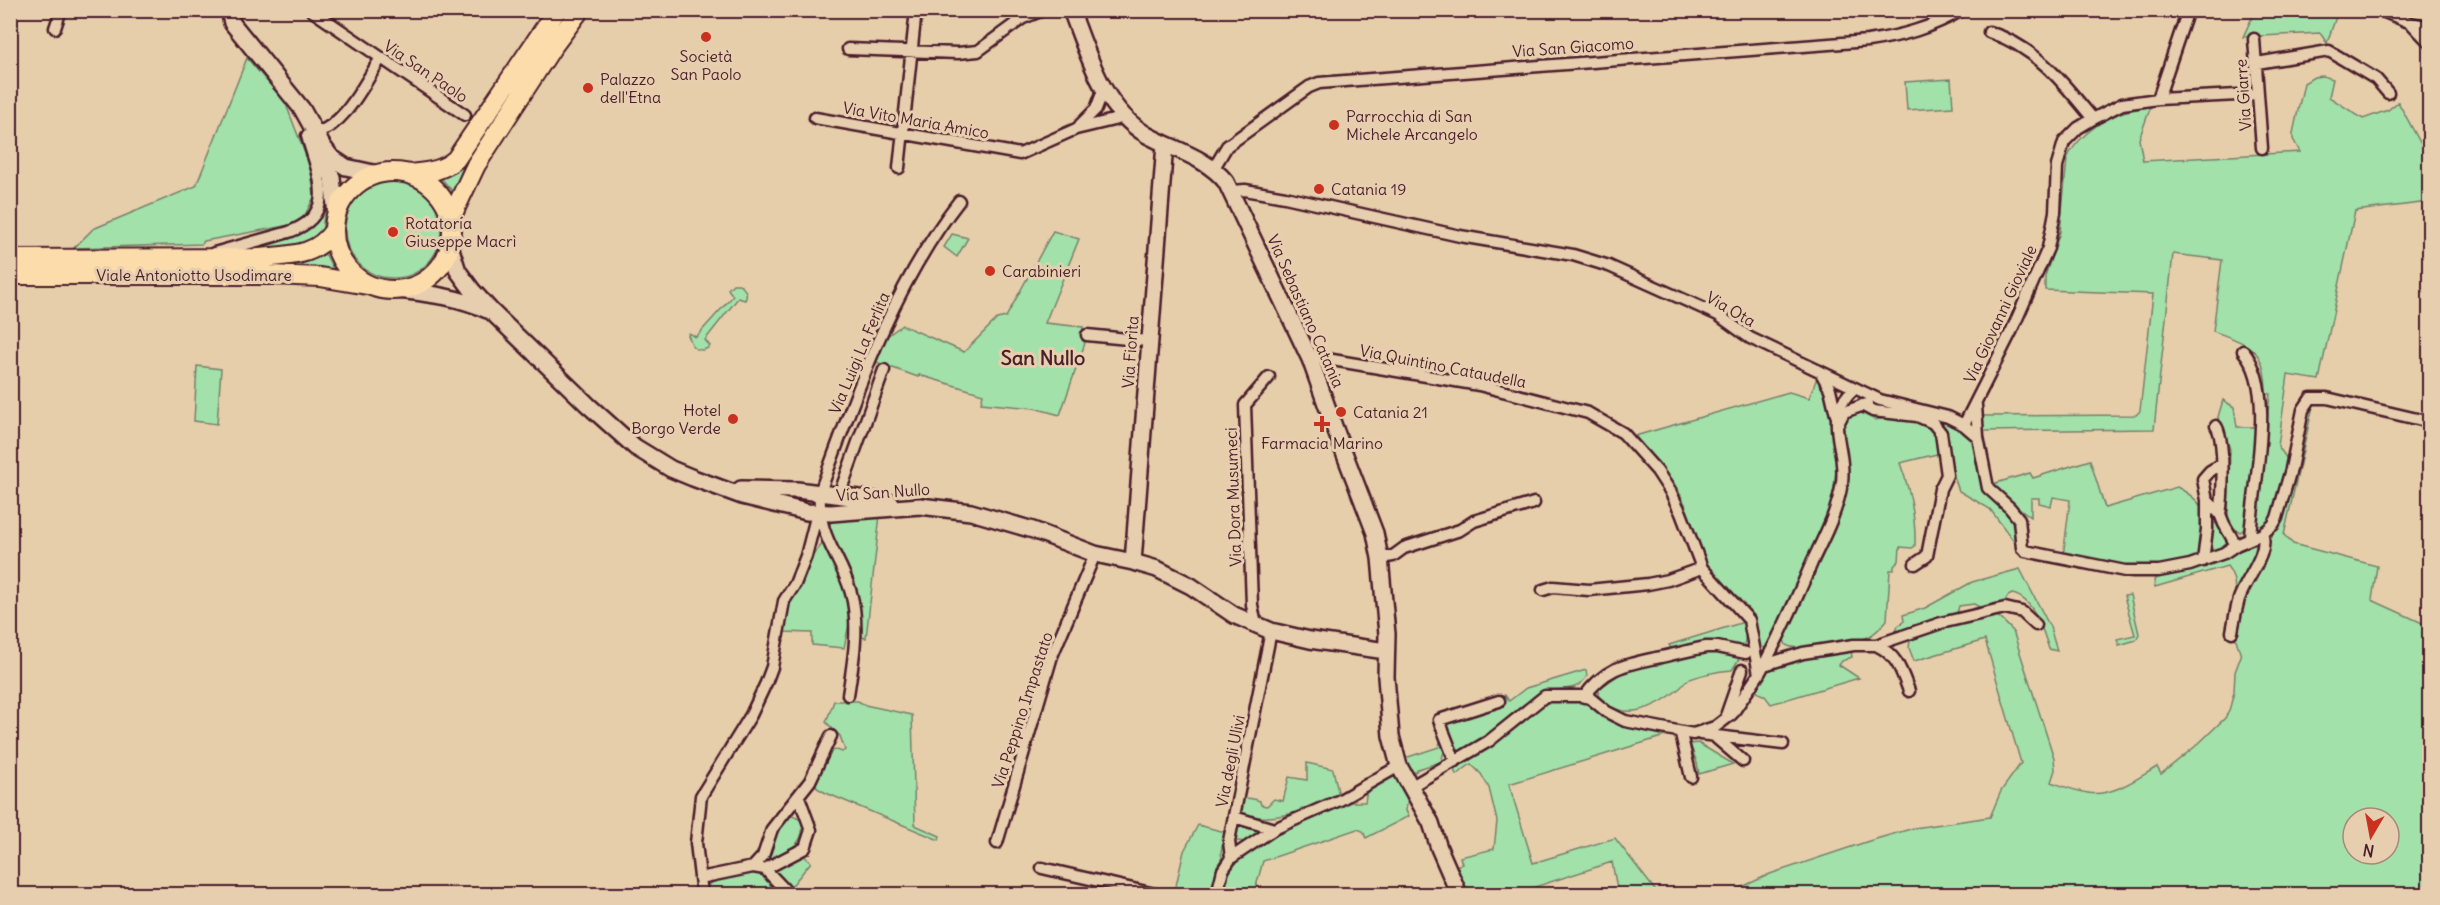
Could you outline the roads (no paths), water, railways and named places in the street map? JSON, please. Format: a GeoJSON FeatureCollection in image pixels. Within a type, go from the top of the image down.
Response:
{"type":"FeatureCollection","features":[{"type":"Feature","properties":{"kind":"main road"},"geometry":{"type":"LineString","coordinates":[[229,10],[232,22],[302,109],[311,135],[332,177],[337,247],[344,262],[362,280],[384,288],[432,294],[476,304],[492,312]]}},
{"type":"Feature","properties":{"kind":"main road"},"geometry":{"type":"LineString","coordinates":[[335,223],[342,201],[364,180],[378,174],[393,172],[408,174],[437,171],[456,159],[557,10]]}},
{"type":"Feature","properties":{"kind":"main road"},"geometry":{"type":"LineString","coordinates":[[384,288],[414,285],[428,278],[444,260],[450,246],[451,218],[476,165],[551,49],[580,10]]}},
{"type":"Feature","properties":{"kind":"main road","name":"Via Sebastiano Catania"},"geometry":{"type":"LineString","coordinates":[[1071,10],[1088,59],[1104,88],[1126,117],[1137,128],[1214,168],[1232,191],[1310,359],[1375,533],[1380,558],[1387,634],[1388,712],[1400,766],[1431,823],[1438,848],[1459,894]]}},
{"type":"Feature","properties":{"kind":"main road"},"geometry":{"type":"LineString","coordinates":[[311,135],[337,162],[356,170],[378,174]]}},
{"type":"Feature","properties":{"kind":"main road","name":"Via Fiorita"},"geometry":{"type":"LineString","coordinates":[[1132,562],[1165,144]]}},
{"type":"Feature","properties":{"kind":"main road"},"geometry":{"type":"LineString","coordinates":[[408,174],[423,180],[435,190],[445,203],[451,218]]}},
{"type":"Feature","properties":{"kind":"main road","name":"Viale Antoniotto Usodimare"},"geometry":{"type":"LineString","coordinates":[[10,257],[31,259],[260,258],[304,253],[322,245],[335,223]]}},
{"type":"Feature","properties":{"kind":"main road","name":"Via San Nullo"},"geometry":{"type":"LineString","coordinates":[[450,246],[458,271],[492,312],[635,447],[671,469],[723,489],[774,504],[820,513],[859,504],[920,506],[971,512],[1033,530],[1095,554],[1132,562],[1177,578],[1219,607],[1271,631],[1294,638],[1386,651]]}},
{"type":"Feature","properties":{"kind":"main road","name":"Viale Antoniotto Usodimare"},"geometry":{"type":"LineString","coordinates":[[10,275],[281,275],[320,277],[384,288]]}},
{"type":"Feature","properties":{"kind":"main road"},"geometry":{"type":"LineString","coordinates":[[723,489],[820,492],[839,495],[859,504]]}},
{"type":"Feature","properties":{"kind":"street"},"geometry":{"type":"LineString","coordinates":[[55,28],[61,10]]}},
{"type":"Feature","properties":{"kind":"street","name":"Via San Paolo"},"geometry":{"type":"LineString","coordinates":[[311,10],[465,115]]}},
{"type":"Feature","properties":{"kind":"street"},"geometry":{"type":"LineString","coordinates":[[899,168],[916,10]]}},
{"type":"Feature","properties":{"kind":"street"},"geometry":{"type":"LineString","coordinates":[[848,49],[958,54],[978,51],[1023,18],[1043,10]]}},
{"type":"Feature","properties":{"kind":"street","name":"Via San Giacomo"},"geometry":{"type":"LineString","coordinates":[[1214,168],[1227,146],[1309,87],[1319,83],[1868,41],[1913,33],[1962,10]]}},
{"type":"Feature","properties":{"kind":"street"},"geometry":{"type":"LineString","coordinates":[[2158,99],[2188,10]]}},
{"type":"Feature","properties":{"kind":"street"},"geometry":{"type":"LineString","coordinates":[[2380,10],[2411,23],[2430,27]]}},
{"type":"Feature","properties":{"kind":"street"},"geometry":{"type":"LineString","coordinates":[[2411,23],[2430,43]]}},
{"type":"Feature","properties":{"kind":"street"},"geometry":{"type":"LineString","coordinates":[[1989,32],[2024,47],[2043,62],[2093,119]]}},
{"type":"Feature","properties":{"kind":"street","name":"Via Giarre"},"geometry":{"type":"LineString","coordinates":[[2254,39],[2262,148]]}},
{"type":"Feature","properties":{"kind":"street"},"geometry":{"type":"LineString","coordinates":[[2257,63],[2329,51],[2376,79],[2388,93]]}},
{"type":"Feature","properties":{"kind":"street"},"geometry":{"type":"LineString","coordinates":[[199,258],[306,225],[319,206],[322,189],[311,135],[326,131],[340,120],[381,58]]}},
{"type":"Feature","properties":{"kind":"street"},"geometry":{"type":"LineString","coordinates":[[1090,117],[1096,109],[1104,88]]}},
{"type":"Feature","properties":{"kind":"street","name":"Via Giovanni Gioviale"},"geometry":{"type":"LineString","coordinates":[[1964,425],[2012,330],[2048,248],[2055,212],[2059,154],[2070,134],[2122,104],[2158,99],[2258,94]]}},
{"type":"Feature","properties":{"kind":"street"},"geometry":{"type":"LineString","coordinates":[[1076,129],[1090,117],[1115,103]]}},
{"type":"Feature","properties":{"kind":"street"},"geometry":{"type":"LineString","coordinates":[[1076,129],[1126,117]]}},
{"type":"Feature","properties":{"kind":"street","name":"Via Vito Maria Amico"},"geometry":{"type":"LineString","coordinates":[[815,118],[1020,154],[1076,129]]}},
{"type":"Feature","properties":{"kind":"street","name":"Via Ota"},"geometry":{"type":"LineString","coordinates":[[1232,191],[1245,190],[1284,197],[1460,236],[1589,259],[1718,315],[1750,338],[1880,400],[1948,417],[1964,425],[1978,437]]}},
{"type":"Feature","properties":{"kind":"street","name":"Via Luigi La Ferlita"},"geometry":{"type":"LineString","coordinates":[[820,492],[880,333],[920,254],[959,201]]}},
{"type":"Feature","properties":{"kind":"street"},"geometry":{"type":"LineString","coordinates":[[1086,335],[1148,341]]}},
{"type":"Feature","properties":{"kind":"street"},"geometry":{"type":"LineString","coordinates":[[2243,351],[2253,366],[2259,393],[2260,444],[2250,538]]}},
{"type":"Feature","properties":{"kind":"street","name":"Via Quintino Cataudella"},"geometry":{"type":"LineString","coordinates":[[1310,359],[1315,357],[1479,385],[1566,406],[1607,422],[1633,442],[1670,491],[1702,568],[1749,620],[1756,662]]}},
{"type":"Feature","properties":{"kind":"street"},"geometry":{"type":"LineString","coordinates":[[839,495],[884,370]]}},
{"type":"Feature","properties":{"kind":"street"},"geometry":{"type":"LineString","coordinates":[[1723,721],[1736,692],[1756,662],[1778,639],[1838,500],[1843,473],[1836,415],[1830,389],[1820,371]]}},
{"type":"Feature","properties":{"kind":"street","name":"Via Dora Musumeci"},"geometry":{"type":"LineString","coordinates":[[1256,625],[1252,606],[1245,405],[1269,377]]}},
{"type":"Feature","properties":{"kind":"street"},"geometry":{"type":"LineString","coordinates":[[1836,415],[1847,395],[1855,388]]}},
{"type":"Feature","properties":{"kind":"street"},"geometry":{"type":"LineString","coordinates":[[1976,401],[1978,437],[1988,488],[2019,519],[2022,548],[2025,552],[2125,571],[2159,571],[2203,561],[2262,534],[2277,518],[2291,469],[2303,410],[2312,398],[2327,398],[2430,422]]}},
{"type":"Feature","properties":{"kind":"street"},"geometry":{"type":"LineString","coordinates":[[1838,431],[1840,417],[1844,412],[1880,400]]}},
{"type":"Feature","properties":{"kind":"street"},"geometry":{"type":"LineString","coordinates":[[1862,405],[1873,411],[1917,416],[1933,423],[1941,433],[1947,475],[1940,489],[1927,556],[1915,564]]}},
{"type":"Feature","properties":{"kind":"street"},"geometry":{"type":"LineString","coordinates":[[2216,426],[2220,432],[2222,464],[2223,499],[2220,514]]}},
{"type":"Feature","properties":{"kind":"street"},"geometry":{"type":"LineString","coordinates":[[2203,561],[2207,528],[2207,501],[2203,479],[2210,471],[2222,464]]}},
{"type":"Feature","properties":{"kind":"street"},"geometry":{"type":"LineString","coordinates":[[820,492],[823,533],[852,598],[855,625],[854,659],[848,695]]}},
{"type":"Feature","properties":{"kind":"street"},"geometry":{"type":"LineString","coordinates":[[2207,501],[2220,514],[2236,545]]}},
{"type":"Feature","properties":{"kind":"street"},"geometry":{"type":"LineString","coordinates":[[1380,558],[1460,530],[1474,521],[1534,503]]}},
{"type":"Feature","properties":{"kind":"street"},"geometry":{"type":"LineString","coordinates":[[702,894],[696,843],[701,796],[751,715],[766,683],[772,667],[784,601],[795,584],[806,556],[815,521],[820,513]]}},
{"type":"Feature","properties":{"kind":"street"},"geometry":{"type":"LineString","coordinates":[[2232,632],[2239,600],[2263,551],[2265,540],[2262,534]]}},
{"type":"Feature","properties":{"kind":"street","name":"Via Peppino Impastato"},"geometry":{"type":"LineString","coordinates":[[997,843],[1052,656],[1095,554]]}},
{"type":"Feature","properties":{"kind":"street"},"geometry":{"type":"LineString","coordinates":[[1543,590],[1553,587],[1589,590],[1648,584],[1668,580],[1702,568]]}},
{"type":"Feature","properties":{"kind":"street"},"geometry":{"type":"LineString","coordinates":[[1584,697],[1618,666],[1706,647],[1717,647],[1756,662],[1854,645],[1876,645],[1941,623],[2005,608],[2022,612],[2036,625]]}},
{"type":"Feature","properties":{"kind":"street","name":"Via degli Ulivi"},"geometry":{"type":"LineString","coordinates":[[1217,894],[1223,870],[1231,858],[1229,841],[1271,631]]}},
{"type":"Feature","properties":{"kind":"street"},"geometry":{"type":"LineString","coordinates":[[1778,639],[1790,652]]}},
{"type":"Feature","properties":{"kind":"street"},"geometry":{"type":"LineString","coordinates":[[1876,645],[1892,654],[1899,664],[1909,691]]}},
{"type":"Feature","properties":{"kind":"street"},"geometry":{"type":"LineString","coordinates":[[1700,734],[1732,714],[1756,662],[1790,652],[1803,653]]}},
{"type":"Feature","properties":{"kind":"street"},"geometry":{"type":"LineString","coordinates":[[1410,787],[1498,734],[1545,696],[1584,697],[1625,721],[1681,734],[1700,734],[1783,744]]}},
{"type":"Feature","properties":{"kind":"street"},"geometry":{"type":"LineString","coordinates":[[1455,761],[1439,720],[1499,701]]}},
{"type":"Feature","properties":{"kind":"street"},"geometry":{"type":"LineString","coordinates":[[1681,734],[1691,777]]}},
{"type":"Feature","properties":{"kind":"street"},"geometry":{"type":"LineString","coordinates":[[753,867],[763,856],[772,829],[810,781],[831,736]]}},
{"type":"Feature","properties":{"kind":"street"},"geometry":{"type":"LineString","coordinates":[[1714,737],[1743,761]]}},
{"type":"Feature","properties":{"kind":"street"},"geometry":{"type":"LineString","coordinates":[[1231,858],[1274,828],[1340,800],[1400,766]]}},
{"type":"Feature","properties":{"kind":"street"},"geometry":{"type":"LineString","coordinates":[[700,878],[753,867],[765,869],[801,851],[807,843],[811,830],[798,797]]}},
{"type":"Feature","properties":{"kind":"street"},"geometry":{"type":"LineString","coordinates":[[1234,817],[1274,828]]}},
{"type":"Feature","properties":{"kind":"street"},"geometry":{"type":"LineString","coordinates":[[1042,868],[1155,894]]}},
{"type":"Feature","properties":{"kind":"street"},"geometry":{"type":"LineString","coordinates":[[765,869],[784,889]]}},
{"type":"Feature","properties":{"kind":"place","name":"Società San Paolo"},"geometry":{"type":"Point","coordinates":[706,37]}},
{"type":"Feature","properties":{"kind":"place","name":"Palazzo dell'Etna"},"geometry":{"type":"Point","coordinates":[588,88]}},
{"type":"Feature","properties":{"kind":"place","name":"Parrocchia di San Michele Arcangelo"},"geometry":{"type":"Point","coordinates":[1334,125]}},
{"type":"Feature","properties":{"kind":"place","name":"Catania 19"},"geometry":{"type":"Point","coordinates":[1319,189]}},
{"type":"Feature","properties":{"kind":"place","name":"Rotatoria Giuseppe Macrì"},"geometry":{"type":"Point","coordinates":[393,232]}},
{"type":"Feature","properties":{"kind":"place","name":"Carabinieri"},"geometry":{"type":"Point","coordinates":[990,271]}},
{"type":"Feature","properties":{"kind":"place","name":"Catania 21"},"geometry":{"type":"Point","coordinates":[1341,412]}},
{"type":"Feature","properties":{"kind":"place","name":"Hotel Borgo Verde"},"geometry":{"type":"Point","coordinates":[733,419]}},
{"type":"Feature","properties":{"kind":"place","name":"Farmacia Marino"},"geometry":{"type":"Point","coordinates":[1322,424]}},
{"type":"Feature","properties":{"kind":"district","name":"San Nullo"},"geometry":{"type":"Point","coordinates":[1043,357]}}]}
